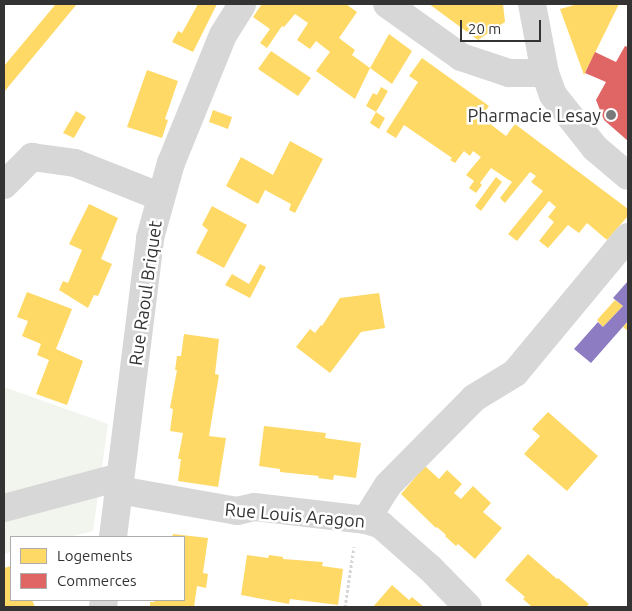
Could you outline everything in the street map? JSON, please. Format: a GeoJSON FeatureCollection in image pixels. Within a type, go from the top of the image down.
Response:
{"type":"FeatureCollection","features":[{"type":"Feature","properties":{"kind":"street","name":"Rue Raoul Briquet"},"geometry":{"type":"LineString","coordinates":[[112,536],[150,238],[171,163],[223,35],[242,4]]}},
{"type":"Feature","properties":{"kind":"street"},"geometry":{"type":"LineString","coordinates":[[386,4],[461,57],[509,72],[545,73]]}},
{"type":"Feature","properties":{"kind":"street"},"geometry":{"type":"LineString","coordinates":[[532,4],[545,73],[553,95],[595,148],[628,176]]}},
{"type":"Feature","properties":{"kind":"street"},"geometry":{"type":"LineString","coordinates":[[4,185],[32,158],[75,163],[161,197]]}},
{"type":"Feature","properties":{"kind":"street"},"geometry":{"type":"LineString","coordinates":[[362,519],[388,486],[474,398],[515,372],[628,237]]}},
{"type":"Feature","properties":{"kind":"street"},"geometry":{"type":"LineString","coordinates":[[4,508],[120,484]]}},
{"type":"Feature","properties":{"kind":"street","name":"Rue Louis Aragon"},"geometry":{"type":"LineString","coordinates":[[120,484],[237,511],[254,507],[362,519],[381,525],[430,568],[468,607]]}},
{"type":"Feature","properties":{"kind":"path"},"geometry":{"type":"LineString","coordinates":[[345,607],[362,519]]}},
{"type":"Feature","properties":{"kind":"shaded area"},"geometry":{"type":"Polygon","coordinates":[[[4,387],[108,424],[93,531],[73,536],[10,536],[10,552],[4,554],[4,387]]]}},
{"type":"Feature","properties":{"kind":"building: Logements"},"geometry":{"type":"Polygon","coordinates":[[[77,4],[4,92],[4,66],[55,5],[77,4]]]}},
{"type":"Feature","properties":{"kind":"building: Logements"},"geometry":{"type":"Polygon","coordinates":[[[198,4],[217,4],[193,52],[172,42],[178,31],[182,33],[198,4]]]}},
{"type":"Feature","properties":{"kind":"building: Logements"},"geometry":{"type":"Polygon","coordinates":[[[262,4],[346,4],[357,12],[339,38],[355,50],[352,55],[370,68],[355,99],[316,71],[330,52],[316,41],[310,49],[297,40],[308,23],[295,14],[284,27],[282,26],[267,48],[260,43],[270,29],[253,17],[262,4]]]}},
{"type":"Feature","properties":{"kind":"building: Logements"},"geometry":{"type":"Polygon","coordinates":[[[429,4],[503,4],[505,22],[478,40],[429,4]]]}},
{"type":"Feature","properties":{"kind":"building: Logements"},"geometry":{"type":"Polygon","coordinates":[[[578,4],[619,4],[584,75],[560,9],[578,4]]]}},
{"type":"Feature","properties":{"kind":"building: Logements"},"geometry":{"type":"Polygon","coordinates":[[[389,34],[412,51],[392,84],[370,68],[389,34]]]}},
{"type":"Feature","properties":{"kind":"building: Logements"},"geometry":{"type":"Polygon","coordinates":[[[271,51],[311,78],[298,96],[258,69],[271,51]]]}},
{"type":"Feature","properties":{"kind":"building: Logements"},"geometry":{"type":"Polygon","coordinates":[[[422,58],[489,106],[481,117],[506,136],[515,124],[628,209],[628,216],[607,240],[587,223],[579,233],[568,225],[548,248],[539,241],[554,222],[548,217],[556,207],[549,201],[517,241],[508,234],[543,191],[531,182],[536,176],[530,172],[505,203],[500,198],[512,182],[491,168],[480,183],[482,185],[476,193],[469,188],[474,181],[466,175],[481,157],[473,151],[470,156],[464,151],[455,163],[450,160],[452,158],[404,125],[396,138],[386,132],[418,82],[409,76],[422,58]]]}},
{"type":"Feature","properties":{"kind":"building: Logements"},"geometry":{"type":"Polygon","coordinates":[[[147,70],[178,81],[165,119],[168,120],[162,138],[127,127],[147,70]]]}},
{"type":"Feature","properties":{"kind":"building: Logements"},"geometry":{"type":"Polygon","coordinates":[[[381,87],[388,91],[376,112],[366,106],[373,93],[377,95],[381,87]]]}},
{"type":"Feature","properties":{"kind":"building: Logements"},"geometry":{"type":"Polygon","coordinates":[[[213,110],[232,117],[228,129],[209,122],[213,110]]]}},
{"type":"Feature","properties":{"kind":"building: Logements"},"geometry":{"type":"Polygon","coordinates":[[[76,111],[86,117],[74,138],[63,133],[76,111]]]}},
{"type":"Feature","properties":{"kind":"building: Logements"},"geometry":{"type":"Polygon","coordinates":[[[376,112],[385,118],[379,129],[370,123],[376,112]]]}},
{"type":"Feature","properties":{"kind":"building: Logements"},"geometry":{"type":"Polygon","coordinates":[[[290,141],[323,159],[295,213],[289,210],[291,204],[265,190],[258,204],[226,186],[241,157],[273,175],[290,141]]]}},
{"type":"Feature","properties":{"kind":"building: Logements"},"geometry":{"type":"Polygon","coordinates":[[[496,177],[502,182],[481,211],[475,206],[496,177]]]}},
{"type":"Feature","properties":{"kind":"building: Logements"},"geometry":{"type":"Polygon","coordinates":[[[89,204],[118,218],[101,259],[112,264],[98,296],[94,295],[88,308],[59,290],[63,281],[68,283],[82,250],[69,244],[89,204]]]}},
{"type":"Feature","properties":{"kind":"building: Logements"},"geometry":{"type":"Polygon","coordinates":[[[212,206],[247,225],[224,268],[196,253],[208,230],[202,225],[212,206]]]}},
{"type":"Feature","properties":{"kind":"building: Logements"},"geometry":{"type":"Polygon","coordinates":[[[260,264],[266,267],[250,298],[225,285],[232,274],[249,284],[260,264]]]}},
{"type":"Feature","properties":{"kind":"building: Logements"},"geometry":{"type":"Polygon","coordinates":[[[27,292],[72,309],[56,349],[83,361],[67,405],[36,394],[49,360],[37,355],[41,344],[22,336],[28,321],[17,317],[27,292]]]}},
{"type":"Feature","properties":{"kind":"building: Logements"},"geometry":{"type":"Polygon","coordinates":[[[379,293],[385,328],[361,332],[330,373],[296,347],[310,329],[315,333],[322,326],[340,298],[379,293]]]}},
{"type":"Feature","properties":{"kind":"building: Logements"},"geometry":{"type":"Polygon","coordinates":[[[615,300],[623,306],[603,327],[597,320],[615,300]]]}},
{"type":"Feature","properties":{"kind":"building: Logements"},"geometry":{"type":"Polygon","coordinates":[[[628,321],[628,331],[623,327],[628,321]]]}},
{"type":"Feature","properties":{"kind":"building: Logements"},"geometry":{"type":"Polygon","coordinates":[[[184,334],[219,339],[215,374],[219,375],[209,436],[226,438],[218,487],[178,481],[181,459],[178,459],[183,433],[170,431],[173,409],[170,408],[177,370],[175,370],[177,356],[181,356],[184,334]]]}},
{"type":"Feature","properties":{"kind":"building: Logements"},"geometry":{"type":"Polygon","coordinates":[[[548,412],[598,456],[567,491],[524,454],[540,436],[532,429],[548,412]]]}},
{"type":"Feature","properties":{"kind":"building: Logements"},"geometry":{"type":"Polygon","coordinates":[[[264,426],[326,433],[325,438],[361,443],[356,478],[334,475],[333,480],[318,478],[319,476],[280,472],[280,469],[259,466],[264,426]]]}},
{"type":"Feature","properties":{"kind":"building: Logements"},"geometry":{"type":"Polygon","coordinates":[[[425,466],[439,479],[447,470],[462,484],[454,493],[461,499],[473,486],[491,503],[483,512],[502,528],[475,559],[458,544],[456,546],[401,494],[425,466]]]}},
{"type":"Feature","properties":{"kind":"building: Logements"},"geometry":{"type":"Polygon","coordinates":[[[173,534],[208,538],[203,573],[208,574],[206,588],[197,586],[194,607],[150,607],[150,602],[154,601],[185,601],[185,536],[172,536],[173,534]]]}},
{"type":"Feature","properties":{"kind":"building: Logements"},"geometry":{"type":"Polygon","coordinates":[[[528,554],[589,604],[586,607],[532,607],[523,599],[525,597],[505,580],[528,554]]]}},
{"type":"Feature","properties":{"kind":"building: Logements"},"geometry":{"type":"Polygon","coordinates":[[[247,555],[268,558],[269,555],[283,557],[283,559],[323,562],[322,566],[343,569],[338,605],[290,599],[289,604],[241,595],[247,555]]]}},
{"type":"Feature","properties":{"kind":"building: Logements"},"geometry":{"type":"Polygon","coordinates":[[[10,566],[10,601],[32,601],[35,607],[4,607],[4,568],[10,566]]]}},
{"type":"Feature","properties":{"kind":"building: Logements"},"geometry":{"type":"Polygon","coordinates":[[[392,585],[409,600],[412,597],[424,607],[373,607],[392,585]]]}},
{"type":"Feature","properties":{"kind":"building: Commerces"},"geometry":{"type":"Polygon","coordinates":[[[625,46],[628,47],[628,141],[604,120],[596,100],[606,82],[585,73],[595,52],[616,62],[625,46]]]}},
{"type":"Feature","properties":{"kind":"building: Bureaux"},"geometry":{"type":"Polygon","coordinates":[[[628,281],[628,321],[591,363],[574,349],[598,322],[603,327],[623,306],[613,298],[628,281]]]}},
{"type":"Feature","properties":{"kind":"place","name":"Pharmacie Lesay"},"geometry":{"type":"Point","coordinates":[611,115]}}]}
